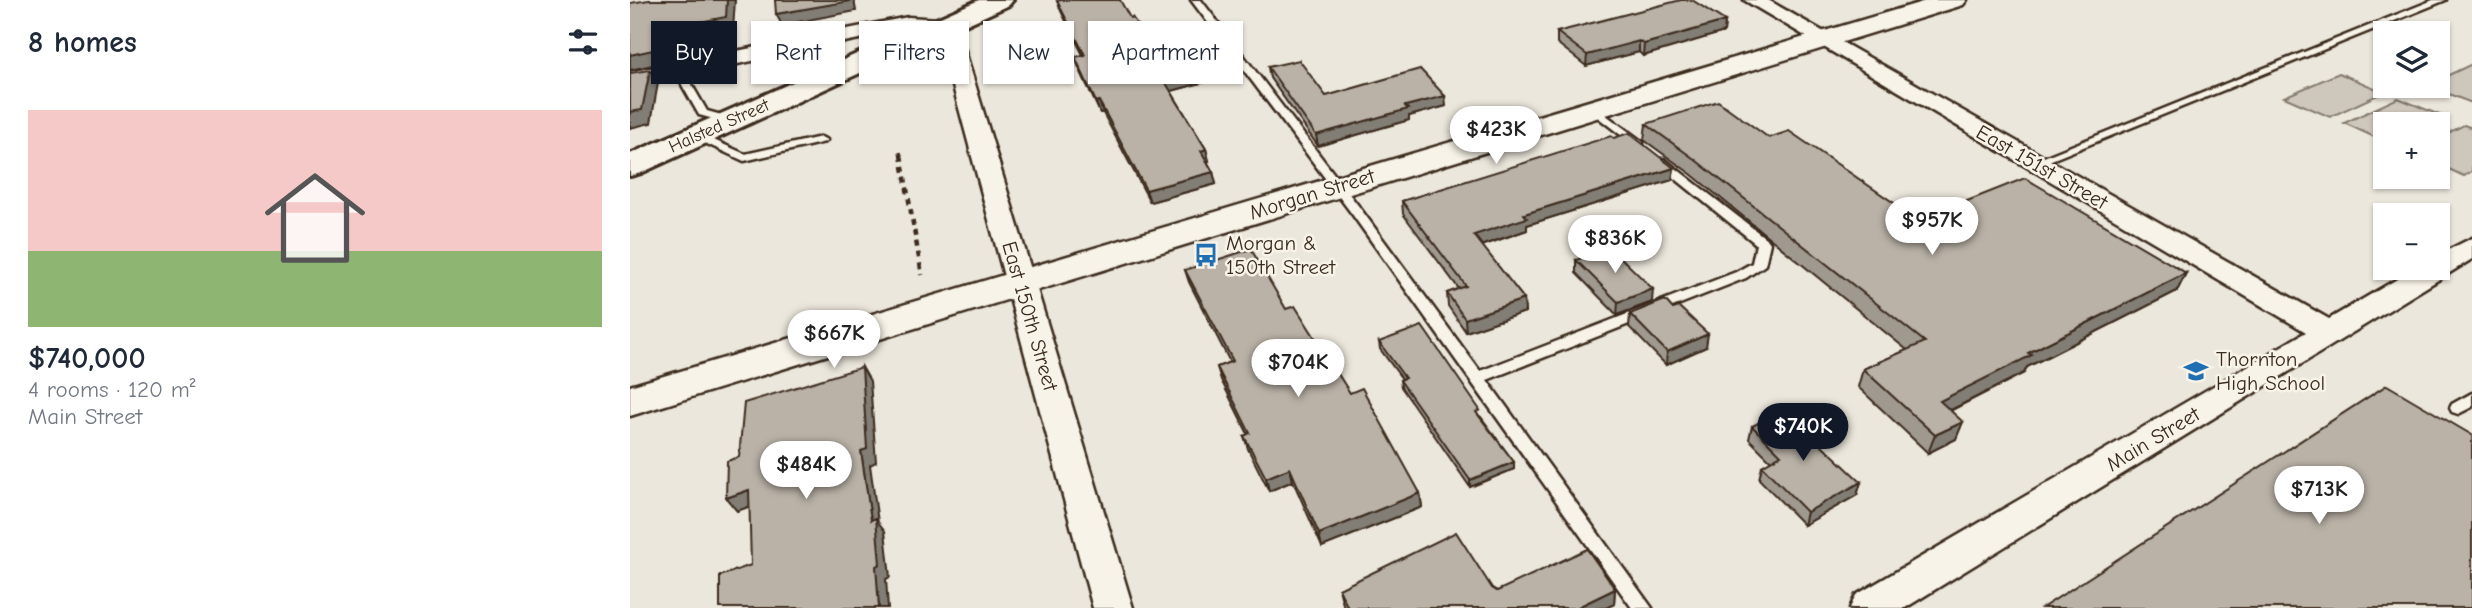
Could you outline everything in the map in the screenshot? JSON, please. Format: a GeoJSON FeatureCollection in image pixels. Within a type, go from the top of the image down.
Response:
{"type":"FeatureCollection","features":[{"type":"Feature","properties":{"kind":"main road","name":"Halsted Street"},"geometry":{"type":"LineString","coordinates":[[954,21],[1000,0]]}},
{"type":"Feature","properties":{"kind":"main road","name":"Halsted Street"},"geometry":{"type":"LineString","coordinates":[[630,166],[859,64]]}},
{"type":"Feature","properties":{"kind":"street","name":"East 151st Street"},"geometry":{"type":"LineString","coordinates":[[1754,0],[2329,333]]}},
{"type":"Feature","properties":{"kind":"street","name":"Morgan Street"},"geometry":{"type":"LineString","coordinates":[[630,401],[1955,0]]}},
{"type":"Feature","properties":{"kind":"street"},"geometry":{"type":"LineString","coordinates":[[737,58],[859,33]]}},
{"type":"Feature","properties":{"kind":"street"},"geometry":{"type":"LineString","coordinates":[[630,79],[651,75]]}},
{"type":"Feature","properties":{"kind":"street","name":"East 150th Street"},"geometry":{"type":"LineString","coordinates":[[964,84],[1113,608]]}},
{"type":"Feature","properties":{"kind":"street","name":"Main Street"},"geometry":{"type":"LineString","coordinates":[[1870,608],[2472,247]]}},
{"type":"Feature","properties":{"kind":"lane"},"geometry":{"type":"LineString","coordinates":[[1196,0],[1338,186],[1643,608]]}},
{"type":"Feature","properties":{"kind":"lane"},"geometry":{"type":"LineString","coordinates":[[2035,163],[2441,0]]}},
{"type":"Feature","properties":{"kind":"lane"},"geometry":{"type":"LineString","coordinates":[[687,84],[704,113],[732,121]]}},
{"type":"Feature","properties":{"kind":"lane"},"geometry":{"type":"LineString","coordinates":[[1477,378],[1741,275],[1758,265],[1763,243],[1595,110]]}},
{"type":"Feature","properties":{"kind":"lane"},"geometry":{"type":"LineString","coordinates":[[698,136],[744,158],[821,140]]}},
{"type":"Feature","properties":{"kind":"path"},"geometry":{"type":"LineString","coordinates":[[900,152],[922,275]]}},
{"type":"Feature","properties":{"kind":"shaded area"},"geometry":{"type":"Polygon","coordinates":[[[2472,64],[2472,103],[2450,94],[2450,74],[2472,64]]]}},
{"type":"Feature","properties":{"kind":"shaded area"},"geometry":{"type":"Polygon","coordinates":[[[2339,73],[2373,87],[2373,97],[2330,117],[2284,97],[2339,73]]]}},
{"type":"Feature","properties":{"kind":"shaded area"},"geometry":{"type":"Polygon","coordinates":[[[2398,98],[2432,112],[2373,112],[2373,136],[2344,123],[2398,98]]]}},
{"type":"Feature","properties":{"kind":"shaded area"},"geometry":{"type":"Polygon","coordinates":[[[2464,125],[2472,128],[2472,171],[2464,176],[2450,170],[2450,132],[2464,125]]]}},
{"type":"Feature","properties":{"kind":"building"},"geometry":{"type":"Polygon","coordinates":[[[649,0],[727,0],[726,17],[705,21],[651,21],[651,50],[630,55],[630,3],[649,0]]]}},
{"type":"Feature","properties":{"kind":"building"},"geometry":{"type":"Polygon","coordinates":[[[775,0],[851,0],[851,1],[776,14],[775,0]]]}},
{"type":"Feature","properties":{"kind":"building"},"geometry":{"type":"Polygon","coordinates":[[[1120,0],[1130,18],[1135,21],[1088,21],[1088,84],[1166,84],[1206,149],[1201,151],[1213,172],[1146,190],[1099,101],[1096,102],[1075,57],[1085,55],[1074,34],[1074,21],[1067,21],[1057,1],[1120,0]]]}},
{"type":"Feature","properties":{"kind":"building"},"geometry":{"type":"Polygon","coordinates":[[[1681,0],[1692,0],[1725,21],[1644,44],[1639,41],[1587,55],[1557,32],[1681,0]]]}},
{"type":"Feature","properties":{"kind":"building"},"geometry":{"type":"Polygon","coordinates":[[[1299,60],[1326,96],[1420,69],[1445,96],[1316,135],[1268,67],[1299,60]]]}},
{"type":"Feature","properties":{"kind":"building"},"geometry":{"type":"Polygon","coordinates":[[[650,70],[642,110],[630,112],[630,73],[650,70]]]}},
{"type":"Feature","properties":{"kind":"building"},"geometry":{"type":"Polygon","coordinates":[[[1718,101],[1769,138],[1789,131],[1919,220],[2025,178],[2186,273],[1940,401],[1963,422],[1935,435],[1863,369],[1925,342],[1693,158],[1646,124],[1718,101]]]}},
{"type":"Feature","properties":{"kind":"building"},"geometry":{"type":"Polygon","coordinates":[[[1629,133],[1674,168],[1524,214],[1527,218],[1474,235],[1524,299],[1465,319],[1447,293],[1466,286],[1402,201],[1611,136],[1614,138],[1629,133]]]}},
{"type":"Feature","properties":{"kind":"building"},"geometry":{"type":"Polygon","coordinates":[[[1611,248],[1653,289],[1618,302],[1576,260],[1611,248]]]}},
{"type":"Feature","properties":{"kind":"building"},"geometry":{"type":"Polygon","coordinates":[[[1251,249],[1286,309],[1295,306],[1350,393],[1362,388],[1420,493],[1319,534],[1290,468],[1266,478],[1244,436],[1250,433],[1217,367],[1233,361],[1185,270],[1251,249]]]}},
{"type":"Feature","properties":{"kind":"building"},"geometry":{"type":"Polygon","coordinates":[[[1665,300],[1673,309],[1679,307],[1708,334],[1667,352],[1630,314],[1665,300]]]}},
{"type":"Feature","properties":{"kind":"building"},"geometry":{"type":"Polygon","coordinates":[[[1422,326],[1480,410],[1476,412],[1514,462],[1470,480],[1400,380],[1405,378],[1379,342],[1422,326]]]}},
{"type":"Feature","properties":{"kind":"building"},"geometry":{"type":"Polygon","coordinates":[[[862,367],[867,449],[861,451],[871,520],[876,518],[880,564],[876,566],[879,608],[720,608],[720,576],[751,565],[749,490],[726,498],[727,461],[739,457],[744,403],[862,367]]]}},
{"type":"Feature","properties":{"kind":"building"},"geometry":{"type":"Polygon","coordinates":[[[2387,385],[2472,435],[2472,608],[2042,608],[2387,385]]]}},
{"type":"Feature","properties":{"kind":"building"},"geometry":{"type":"Polygon","coordinates":[[[1785,410],[1861,482],[1807,512],[1762,466],[1781,455],[1752,426],[1785,410]]]}},
{"type":"Feature","properties":{"kind":"building"},"geometry":{"type":"Polygon","coordinates":[[[1456,532],[1492,588],[1497,591],[1587,549],[1615,589],[1576,608],[1348,608],[1339,589],[1456,532]]]}},
{"type":"Feature","properties":{"kind":"place","name":"Morgan & 150th Street"},"geometry":{"type":"Point","coordinates":[1206,255]}},
{"type":"Feature","properties":{"kind":"place","name":"Thornton High School"},"geometry":{"type":"Point","coordinates":[2196,371]}}]}
